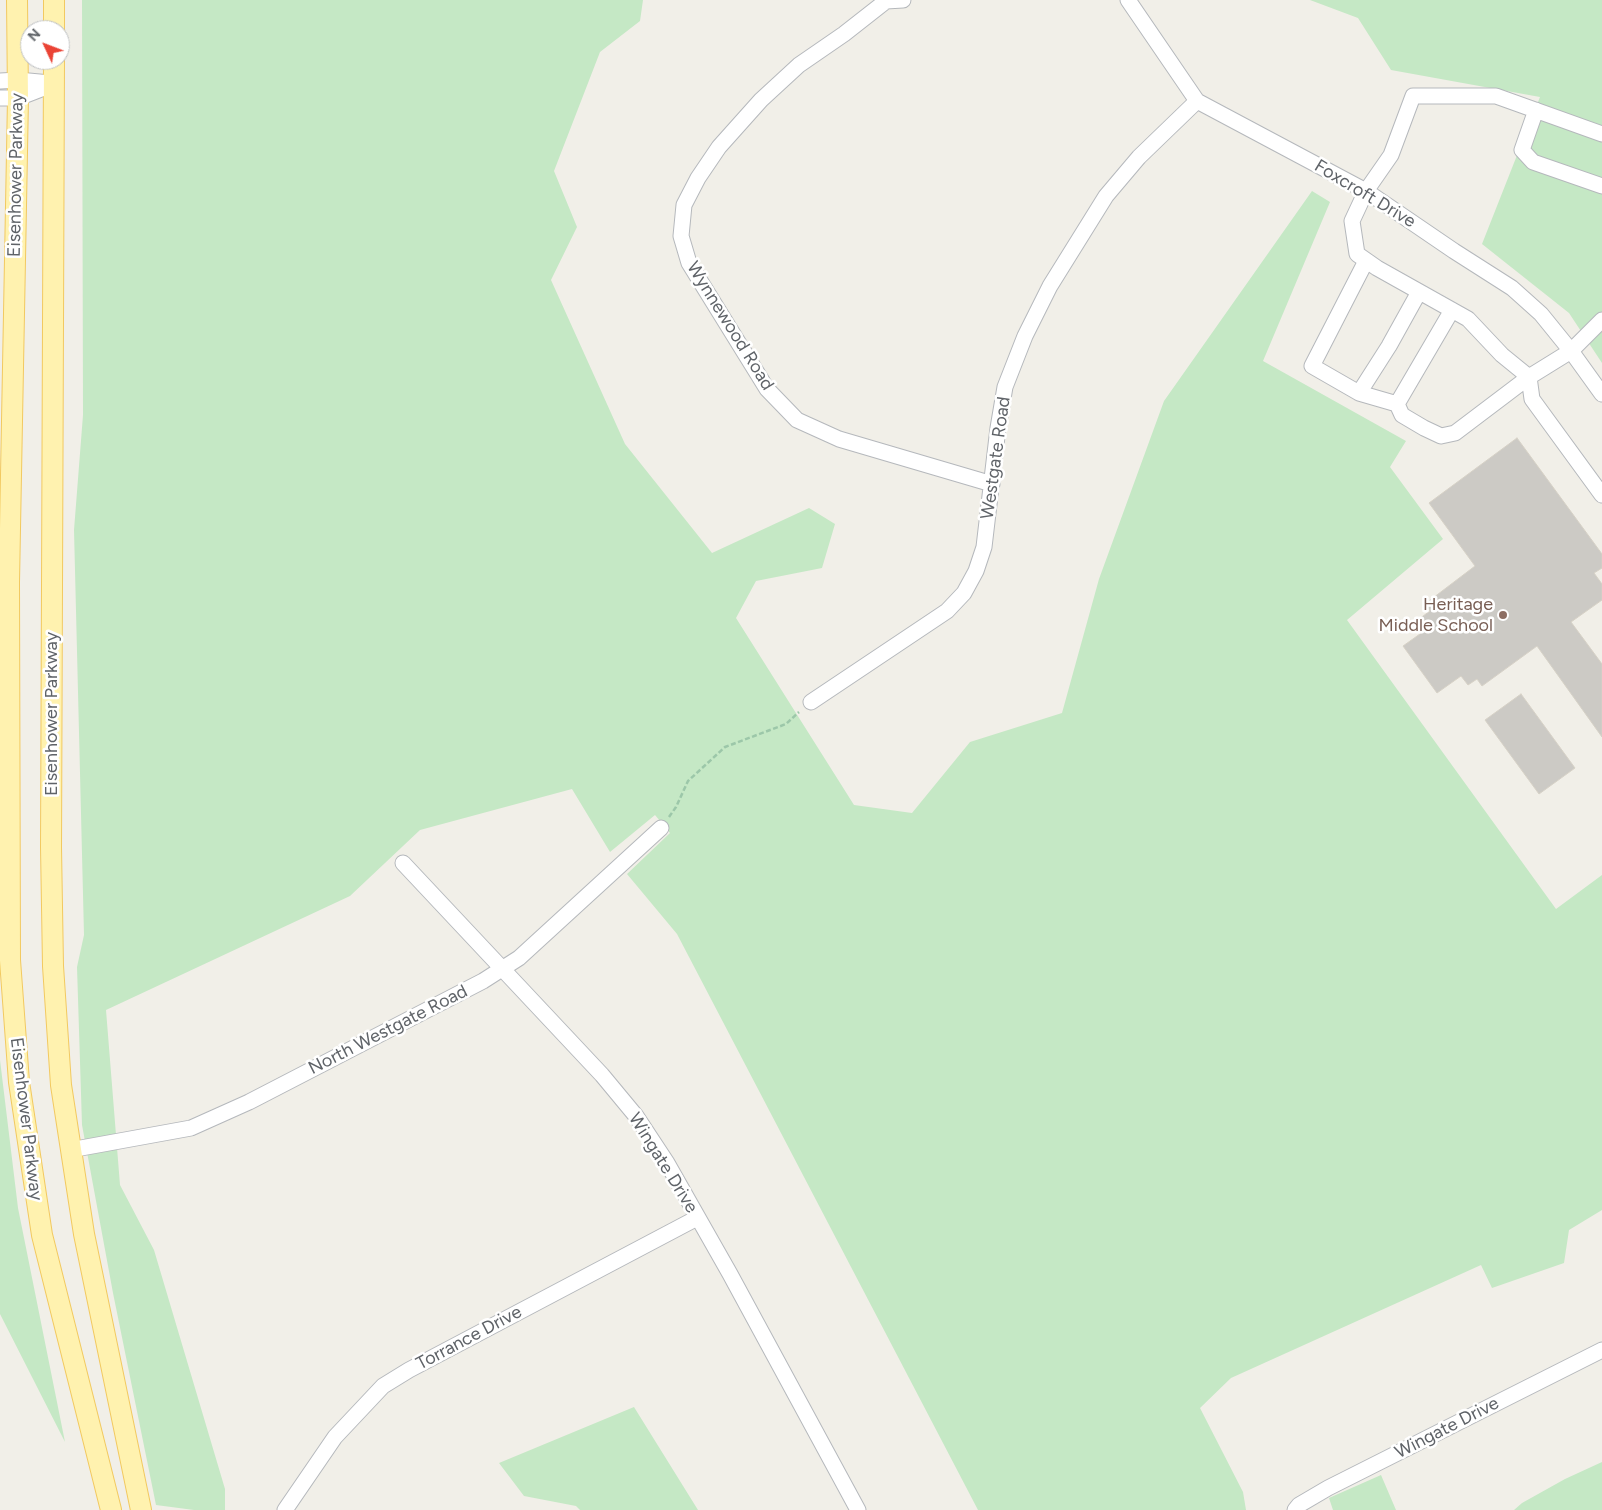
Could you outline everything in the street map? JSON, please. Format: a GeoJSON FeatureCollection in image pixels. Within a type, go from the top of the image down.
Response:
{"type":"FeatureCollection","features":[{"type":"Feature","properties":{"kind":"main road","name":"Eisenhower Parkway"},"geometry":{"type":"LineString","coordinates":[[17,0],[9,89],[5,582],[10,960],[19,1082],[42,1235],[111,1510]]}},
{"type":"Feature","properties":{"kind":"main road"},"geometry":{"type":"LineString","coordinates":[[54,0],[54,20]]}},
{"type":"Feature","properties":{"kind":"main road","name":"Eisenhower Parkway"},"geometry":{"type":"LineString","coordinates":[[54,70],[51,827],[53,966],[61,1085],[70,1150],[84,1234],[141,1510]]}},
{"type":"Feature","properties":{"kind":"street","name":"Wynnewood Road"},"geometry":{"type":"LineString","coordinates":[[902,0],[886,0],[844,34],[799,65],[761,100],[719,147],[698,178],[684,205],[681,236],[689,263],[768,389],[797,420],[839,439],[992,484]]}},
{"type":"Feature","properties":{"kind":"street","name":"Foxcroft Drive"},"geometry":{"type":"LineString","coordinates":[[1128,0],[1197,101],[1366,191],[1512,288],[1542,314],[1602,394]]}},
{"type":"Feature","properties":{"kind":"street"},"geometry":{"type":"LineString","coordinates":[[9,89],[54,84]]}},
{"type":"Feature","properties":{"kind":"street"},"geometry":{"type":"LineString","coordinates":[[1602,134],[1496,96],[1413,96],[1391,155],[1366,191],[1352,221],[1357,254],[1418,292],[1468,319],[1502,354],[1529,377],[1532,399],[1602,495]]}},
{"type":"Feature","properties":{"kind":"street","name":"Westgate Road"},"geometry":{"type":"LineString","coordinates":[[810,702],[947,611],[964,593],[976,571],[984,547],[998,428],[1005,387],[1025,336],[1050,286],[1106,196],[1140,157],[1197,101]]}},
{"type":"Feature","properties":{"kind":"street"},"geometry":{"type":"LineString","coordinates":[[1536,110],[1522,150],[1533,162],[1602,186]]}},
{"type":"Feature","properties":{"kind":"street"},"geometry":{"type":"LineString","coordinates":[[1366,261],[1312,366],[1359,394],[1397,404]]}},
{"type":"Feature","properties":{"kind":"street"},"geometry":{"type":"LineString","coordinates":[[1359,394],[1418,292]]}},
{"type":"Feature","properties":{"kind":"street"},"geometry":{"type":"LineString","coordinates":[[1397,404],[1452,310]]}},
{"type":"Feature","properties":{"kind":"street"},"geometry":{"type":"LineString","coordinates":[[1397,404],[1402,415],[1424,428],[1441,436],[1454,434],[1529,377],[1571,351],[1602,320]]}},
{"type":"Feature","properties":{"kind":"street","name":"North Westgate Road"},"geometry":{"type":"LineString","coordinates":[[70,1150],[191,1128],[258,1097],[483,981],[519,958],[660,828]]}},
{"type":"Feature","properties":{"kind":"street","name":"Wingate Drive"},"geometry":{"type":"LineString","coordinates":[[403,863],[602,1075],[636,1116],[667,1163],[696,1218],[730,1274],[858,1510]]}},
{"type":"Feature","properties":{"kind":"street","name":"Torrance Drive"},"geometry":{"type":"LineString","coordinates":[[285,1510],[335,1437],[383,1386],[409,1370],[696,1218]]}},
{"type":"Feature","properties":{"kind":"street","name":"Wingate Drive"},"geometry":{"type":"LineString","coordinates":[[1295,1510],[1299,1505],[1328,1488],[1602,1350]]}},
{"type":"Feature","properties":{"kind":"path"},"geometry":{"type":"LineString","coordinates":[[660,828],[676,807],[688,782],[725,746],[786,724],[810,702]]}},
{"type":"Feature","properties":{"kind":"green space"},"geometry":{"type":"Polygon","coordinates":[[[82,0],[643,0],[640,21],[600,52],[554,171],[577,227],[551,280],[625,444],[712,553],[809,508],[835,524],[822,568],[756,581],[736,618],[854,805],[912,813],[970,742],[1062,713],[1099,579],[1164,401],[1312,191],[1330,202],[1263,361],[1406,441],[1390,467],[1443,539],[1347,620],[1556,909],[1602,875],[1602,1210],[1569,1230],[1564,1263],[1492,1288],[1481,1265],[1231,1378],[1200,1408],[1243,1492],[1246,1510],[978,1510],[677,934],[627,874],[670,833],[655,815],[610,852],[572,789],[420,830],[350,896],[106,1010],[120,1185],[154,1250],[225,1489],[225,1510],[194,1510],[156,1505],[113,1293],[82,1125],[77,967],[84,935],[74,530],[83,415],[82,0]]]}},
{"type":"Feature","properties":{"kind":"green space"},"geometry":{"type":"Polygon","coordinates":[[[1310,0],[1602,0],[1602,363],[1569,313],[1482,244],[1540,97],[1391,70],[1358,18],[1310,0]]]}},
{"type":"Feature","properties":{"kind":"green space"},"geometry":{"type":"Polygon","coordinates":[[[0,1060],[18,1208],[65,1442],[0,1314],[0,1060]]]}},
{"type":"Feature","properties":{"kind":"green space"},"geometry":{"type":"Polygon","coordinates":[[[634,1407],[698,1510],[580,1510],[576,1506],[524,1496],[499,1463],[634,1407]]]}},
{"type":"Feature","properties":{"kind":"green space"},"geometry":{"type":"Polygon","coordinates":[[[1602,1462],[1602,1510],[1514,1510],[1522,1503],[1565,1479],[1602,1462]]]}},
{"type":"Feature","properties":{"kind":"green space"},"geometry":{"type":"Polygon","coordinates":[[[1381,1475],[1396,1510],[1333,1510],[1329,1498],[1381,1475]]]}},
{"type":"Feature","properties":{"kind":"building","name":"Heritage Middle School"},"geometry":{"type":"Polygon","coordinates":[[[1517,438],[1602,554],[1602,568],[1594,573],[1602,584],[1602,600],[1571,622],[1602,664],[1602,737],[1537,646],[1482,686],[1477,679],[1468,685],[1461,676],[1437,693],[1403,646],[1427,629],[1419,619],[1430,611],[1425,604],[1475,566],[1429,503],[1517,438]]]}},
{"type":"Feature","properties":{"kind":"building"},"geometry":{"type":"Polygon","coordinates":[[[1521,694],[1575,768],[1539,794],[1485,720],[1521,694]]]}},
{"type":"Feature","properties":{"kind":"place","name":"Heritage Middle School"},"geometry":{"type":"Point","coordinates":[1503,615]}}]}
